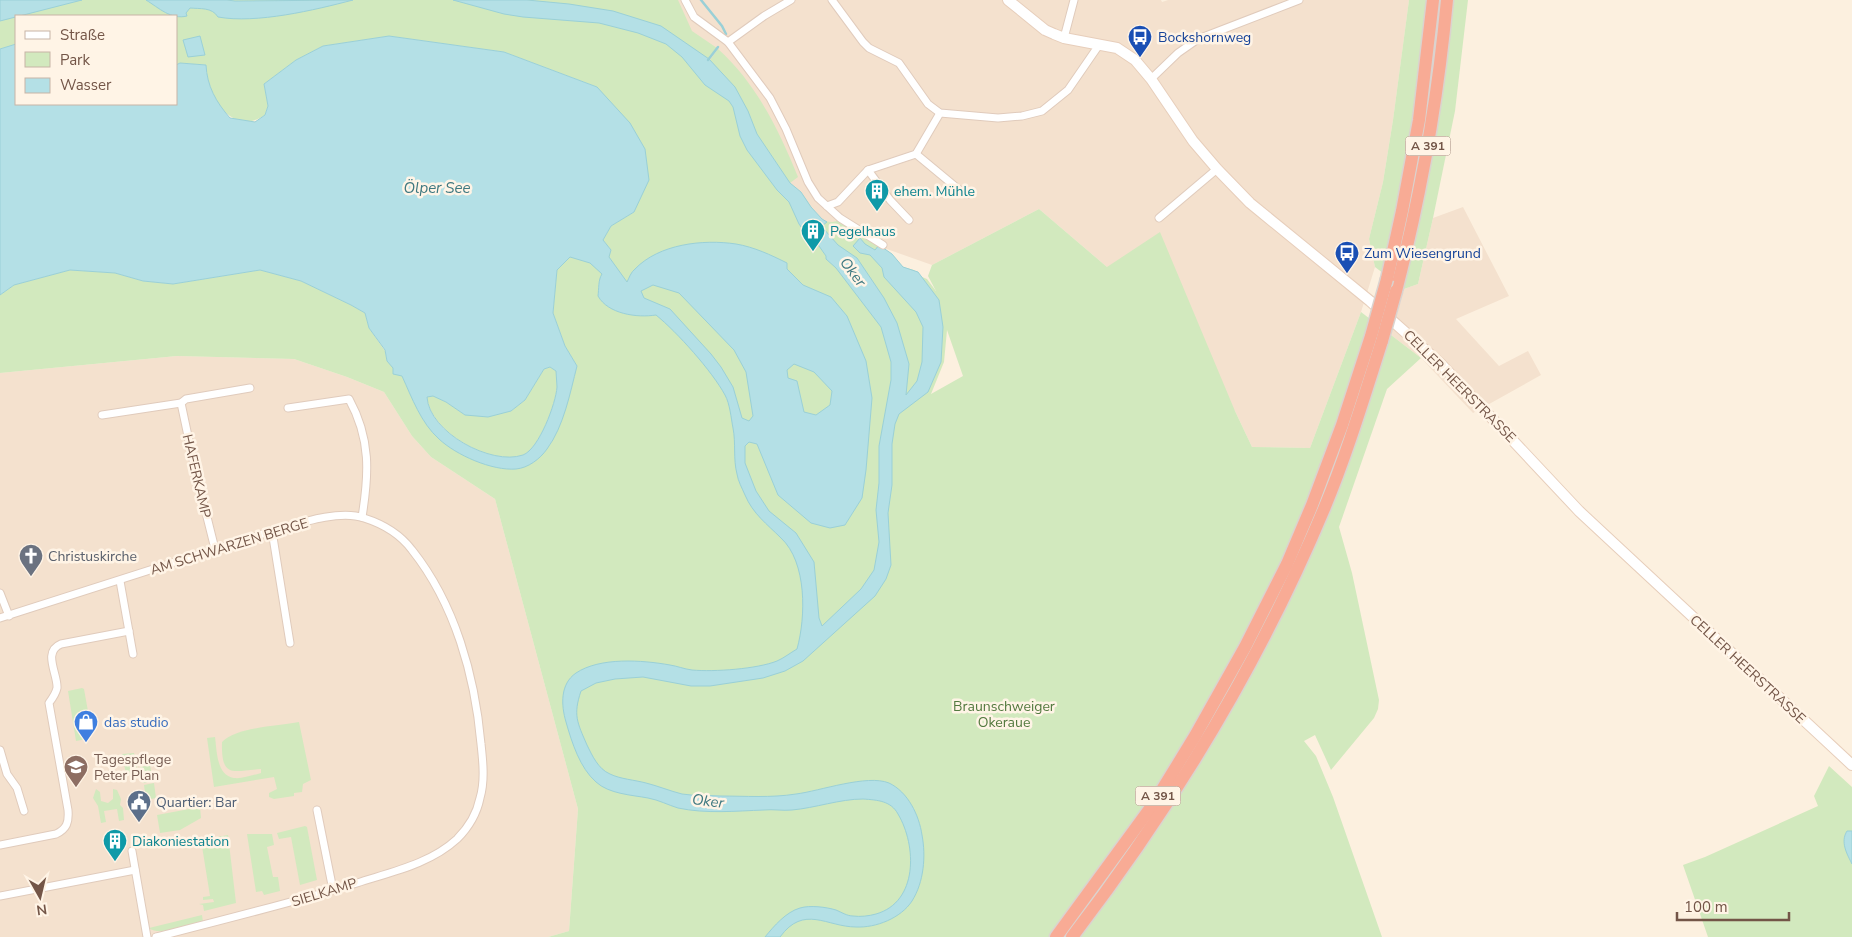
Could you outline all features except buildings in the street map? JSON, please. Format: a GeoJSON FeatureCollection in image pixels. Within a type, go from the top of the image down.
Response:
{"type":"FeatureCollection","features":[{"type":"Feature","properties":{"kind":"highway"},"geometry":{"type":"LineString","coordinates":[[1425,77],[1426,0]]}},
{"type":"Feature","properties":{"kind":"highway","name":"A 391"},"geometry":{"type":"LineString","coordinates":[[1056,937],[1154,803],[1251,650],[1298,568],[1325,507],[1354,430],[1376,338],[1386,279],[1410,169],[1425,77],[1433,0]]}},
{"type":"Feature","properties":{"kind":"highway","name":"A 391"},"geometry":{"type":"LineString","coordinates":[[1376,338],[1396,290],[1415,215],[1443,41],[1447,0]]}},
{"type":"Feature","properties":{"kind":"highway","name":"A 391"},"geometry":{"type":"LineString","coordinates":[[1072,937],[1163,810],[1206,742],[1251,650]]}},
{"type":"Feature","properties":{"kind":"main road","name":"CELLER HEERSTRASSE"},"geometry":{"type":"LineString","coordinates":[[1008,0],[1045,30],[1064,38],[1117,48],[1127,53],[1151,80],[1193,141],[1217,169],[1250,202],[1370,301],[1442,364],[1579,511],[1852,765]]}},
{"type":"Feature","properties":{"kind":"street"},"geometry":{"type":"LineString","coordinates":[[685,0],[694,17],[728,42],[770,98],[818,198],[840,218],[883,245]]}},
{"type":"Feature","properties":{"kind":"street"},"geometry":{"type":"LineString","coordinates":[[728,42],[764,16],[791,0]]}},
{"type":"Feature","properties":{"kind":"street"},"geometry":{"type":"LineString","coordinates":[[832,0],[863,42],[869,48],[899,63],[928,104],[940,113],[1004,118],[1042,111],[1068,90],[1099,45]]}},
{"type":"Feature","properties":{"kind":"street"},"geometry":{"type":"LineString","coordinates":[[1064,38],[1074,0]]}},
{"type":"Feature","properties":{"kind":"street"},"geometry":{"type":"LineString","coordinates":[[1151,80],[1178,53],[1198,39],[1299,0]]}},
{"type":"Feature","properties":{"kind":"street"},"geometry":{"type":"LineString","coordinates":[[828,206],[838,202],[868,170],[916,154],[940,113]]}},
{"type":"Feature","properties":{"kind":"street"},"geometry":{"type":"LineString","coordinates":[[916,154],[963,193],[968,194]]}},
{"type":"Feature","properties":{"kind":"street"},"geometry":{"type":"LineString","coordinates":[[1159,218],[1217,169]]}},
{"type":"Feature","properties":{"kind":"street"},"geometry":{"type":"LineString","coordinates":[[868,170],[890,200],[909,220]]}},
{"type":"Feature","properties":{"kind":"street"},"geometry":{"type":"LineString","coordinates":[[102,414],[181,403],[186,398],[250,388]]}},
{"type":"Feature","properties":{"kind":"street"},"geometry":{"type":"LineString","coordinates":[[288,408],[349,399],[359,417],[367,453],[367,484],[362,517]]}},
{"type":"Feature","properties":{"kind":"street","name":"HAFERKAMP"},"geometry":{"type":"LineString","coordinates":[[181,403],[194,469],[215,549]]}},
{"type":"Feature","properties":{"kind":"street","name":"AM SCHWARZEN BERGE"},"geometry":{"type":"LineString","coordinates":[[0,618],[272,531],[309,521],[342,516],[362,517],[391,530],[412,549],[438,590],[453,624],[475,696],[480,735],[483,784],[474,815]]}},
{"type":"Feature","properties":{"kind":"street"},"geometry":{"type":"LineString","coordinates":[[272,531],[290,643]]}},
{"type":"Feature","properties":{"kind":"street"},"geometry":{"type":"LineString","coordinates":[[120,581],[133,654]]}},
{"type":"Feature","properties":{"kind":"street"},"geometry":{"type":"LineString","coordinates":[[0,593],[9,616]]}},
{"type":"Feature","properties":{"kind":"street"},"geometry":{"type":"LineString","coordinates":[[0,845],[56,834],[63,830],[68,822],[68,810],[50,703],[57,689],[52,657],[54,649],[61,644],[129,632]]}},
{"type":"Feature","properties":{"kind":"street"},"geometry":{"type":"LineString","coordinates":[[0,750],[7,774],[17,788],[24,811]]}},
{"type":"Feature","properties":{"kind":"street"},"geometry":{"type":"LineString","coordinates":[[317,810],[333,890]]}},
{"type":"Feature","properties":{"kind":"street","name":"SIELKAMP"},"geometry":{"type":"LineString","coordinates":[[156,937],[295,902],[407,866],[433,856],[458,837],[474,815]]}},
{"type":"Feature","properties":{"kind":"street"},"geometry":{"type":"LineString","coordinates":[[132,851],[147,937]]}},
{"type":"Feature","properties":{"kind":"street"},"geometry":{"type":"LineString","coordinates":[[0,896],[135,870]]}},
{"type":"Feature","properties":{"kind":"shaded area"},"geometry":{"type":"Polygon","coordinates":[[[660,0],[1161,0],[1162,2],[1168,0],[1409,0],[1383,182],[1369,239],[1375,267],[1361,312],[1310,448],[1252,447],[1235,411],[1107,267],[1039,209],[932,265],[884,248],[840,220],[835,223],[822,219],[801,192],[790,183],[726,79],[660,0]]]}},
{"type":"Feature","properties":{"kind":"shaded area"},"geometry":{"type":"Polygon","coordinates":[[[1463,207],[1509,296],[1456,319],[1499,366],[1528,351],[1541,375],[1473,413],[1421,358],[1391,335],[1404,289],[1418,284],[1433,218],[1463,207]]]}},
{"type":"Feature","properties":{"kind":"shaded area"},"geometry":{"type":"Polygon","coordinates":[[[177,356],[294,359],[384,392],[412,436],[431,457],[495,499],[578,809],[569,931],[548,937],[0,937],[0,373],[177,356]]]}},
{"type":"Feature","properties":{"kind":"green space","name":"Braunschweiger Okeraue"},"geometry":{"type":"Polygon","coordinates":[[[0,0],[678,0],[692,31],[717,48],[709,59],[718,49],[732,62],[755,92],[783,142],[798,177],[790,183],[801,193],[818,215],[827,221],[839,220],[892,254],[903,267],[914,270],[927,279],[936,291],[928,276],[932,265],[1039,209],[1107,267],[1160,232],[1252,447],[1310,448],[1361,312],[1421,358],[1387,389],[1339,527],[1352,573],[1379,700],[1378,709],[1374,718],[1331,770],[1315,735],[1304,741],[1316,756],[1333,797],[1382,937],[548,937],[569,931],[578,809],[495,499],[431,457],[412,436],[384,392],[294,359],[177,356],[0,373],[0,295],[14,285],[70,270],[115,273],[143,281],[173,284],[260,270],[301,281],[365,313],[369,328],[385,351],[387,361],[402,376],[424,421],[501,468],[540,453],[550,445],[560,424],[577,366],[565,346],[553,313],[557,269],[570,257],[611,250],[603,240],[611,226],[634,212],[597,87],[504,52],[389,36],[323,46],[296,60],[264,84],[268,106],[265,115],[253,121],[242,121],[232,117],[223,110],[216,100],[207,77],[206,65],[178,64],[178,15],[15,15],[15,44],[0,49],[0,0]],[[947,330],[944,362],[931,394],[963,376],[947,330]]]}},
{"type":"Feature","properties":{"kind":"green space"},"geometry":{"type":"Polygon","coordinates":[[[1409,0],[1468,0],[1455,111],[1433,218],[1418,284],[1404,289],[1375,267],[1369,239],[1383,182],[1409,0]]]}},
{"type":"Feature","properties":{"kind":"green space"},"geometry":{"type":"Polygon","coordinates":[[[550,367],[556,371],[557,387],[554,404],[541,435],[529,451],[523,455],[510,457],[495,456],[479,451],[464,443],[450,434],[439,422],[431,410],[427,397],[432,395],[465,415],[511,411],[525,400],[544,369],[550,367]]]}},
{"type":"Feature","properties":{"kind":"green space"},"geometry":{"type":"Polygon","coordinates":[[[84,689],[89,717],[84,719],[87,739],[76,741],[68,691],[84,689]]]}},
{"type":"Feature","properties":{"kind":"green space"},"geometry":{"type":"Polygon","coordinates":[[[299,722],[311,780],[303,784],[302,792],[294,793],[294,796],[274,799],[269,797],[269,793],[277,789],[274,777],[214,787],[207,738],[215,737],[218,761],[224,772],[234,778],[244,777],[261,773],[261,769],[231,770],[224,762],[222,742],[237,733],[247,730],[299,722]]]}},
{"type":"Feature","properties":{"kind":"green space"},"geometry":{"type":"Polygon","coordinates":[[[134,753],[138,772],[126,774],[122,754],[134,753]]]}},
{"type":"Feature","properties":{"kind":"green space"},"geometry":{"type":"Polygon","coordinates":[[[150,765],[153,781],[143,783],[140,767],[150,765]]]}},
{"type":"Feature","properties":{"kind":"green space"},"geometry":{"type":"Polygon","coordinates":[[[1829,766],[1852,787],[1852,831],[1847,831],[1845,843],[1852,864],[1852,937],[1708,937],[1683,865],[1818,806],[1814,796],[1829,766]]]}},
{"type":"Feature","properties":{"kind":"green space"},"geometry":{"type":"Polygon","coordinates":[[[154,783],[156,798],[146,800],[144,785],[154,783]]]}},
{"type":"Feature","properties":{"kind":"green space"},"geometry":{"type":"Polygon","coordinates":[[[96,789],[100,792],[101,801],[108,803],[113,799],[113,789],[117,790],[121,799],[120,805],[123,808],[124,820],[119,821],[117,809],[104,811],[106,822],[101,823],[98,806],[93,798],[96,789]]]}},
{"type":"Feature","properties":{"kind":"green space"},"geometry":{"type":"Polygon","coordinates":[[[200,807],[201,818],[180,830],[160,833],[157,815],[200,807]]]}},
{"type":"Feature","properties":{"kind":"green space"},"geometry":{"type":"Polygon","coordinates":[[[307,827],[317,880],[300,885],[291,837],[279,839],[277,833],[307,827]]]}},
{"type":"Feature","properties":{"kind":"green space"},"geometry":{"type":"Polygon","coordinates":[[[247,834],[272,834],[274,845],[267,847],[273,877],[278,877],[280,891],[264,895],[262,891],[256,892],[247,834]]]}},
{"type":"Feature","properties":{"kind":"green space"},"geometry":{"type":"Polygon","coordinates":[[[228,835],[236,903],[204,911],[203,905],[199,904],[214,902],[213,899],[203,900],[203,897],[210,896],[201,840],[228,835]]]}},
{"type":"Feature","properties":{"kind":"green space"},"geometry":{"type":"Polygon","coordinates":[[[202,915],[203,922],[183,928],[160,931],[149,928],[202,915]]]}},
{"type":"Feature","properties":{"kind":"water"},"geometry":{"type":"Polygon","coordinates":[[[0,0],[82,0],[23,15],[15,15],[15,17],[0,21],[0,0]]]}},
{"type":"Feature","properties":{"kind":"water"},"geometry":{"type":"Polygon","coordinates":[[[146,0],[353,0],[304,12],[250,19],[218,17],[209,10],[190,8],[186,13],[187,16],[181,17],[165,12],[146,0]]]}},
{"type":"Feature","properties":{"kind":"water","name":"Ölper See"},"geometry":{"type":"Polygon","coordinates":[[[453,0],[527,0],[613,11],[661,26],[709,59],[735,87],[748,111],[757,134],[790,183],[801,192],[811,207],[827,222],[823,225],[823,228],[838,245],[857,258],[884,298],[897,323],[909,364],[906,395],[917,381],[922,362],[923,327],[916,312],[884,277],[882,268],[870,255],[860,253],[853,246],[860,238],[865,244],[875,250],[879,245],[892,254],[903,267],[918,272],[939,300],[943,327],[941,362],[928,392],[899,414],[895,424],[892,444],[892,485],[888,513],[891,565],[886,579],[875,596],[803,661],[785,671],[763,678],[710,686],[691,686],[643,677],[615,679],[596,683],[581,691],[577,706],[577,718],[581,730],[593,757],[602,769],[618,777],[682,794],[777,796],[869,781],[889,783],[896,787],[912,805],[921,827],[923,869],[919,886],[912,901],[895,917],[880,924],[856,927],[807,919],[789,927],[780,937],[765,937],[785,916],[800,908],[823,907],[846,915],[864,916],[876,914],[890,908],[900,898],[910,871],[910,857],[904,827],[892,806],[879,801],[863,799],[845,800],[789,810],[721,812],[689,810],[607,789],[590,776],[577,755],[563,709],[564,689],[576,673],[597,664],[622,661],[659,663],[701,671],[769,664],[780,660],[797,649],[803,606],[800,575],[790,548],[752,508],[739,482],[730,411],[727,399],[719,385],[694,352],[656,315],[632,315],[616,311],[603,302],[598,296],[599,282],[602,274],[590,263],[570,257],[557,270],[553,313],[565,346],[577,366],[566,409],[553,440],[537,459],[525,467],[516,469],[506,469],[475,461],[455,451],[439,439],[422,418],[402,376],[393,374],[393,368],[387,361],[385,350],[369,328],[365,313],[301,281],[260,270],[173,284],[143,281],[115,273],[70,270],[14,285],[0,295],[0,49],[15,44],[15,105],[178,105],[178,64],[180,63],[206,65],[208,80],[213,93],[220,106],[230,118],[255,122],[265,115],[268,106],[264,84],[296,60],[323,46],[389,36],[504,52],[597,87],[630,123],[645,149],[649,180],[634,212],[611,226],[603,240],[611,250],[609,257],[627,282],[632,272],[645,261],[656,254],[682,245],[710,242],[743,245],[756,249],[787,263],[787,269],[803,285],[831,297],[847,316],[866,361],[872,398],[866,470],[862,498],[845,525],[830,528],[811,523],[778,495],[757,444],[749,442],[745,446],[745,463],[756,491],[769,511],[796,533],[814,562],[819,618],[822,626],[861,589],[874,570],[879,542],[876,510],[879,483],[879,446],[891,380],[891,362],[881,327],[836,268],[826,259],[826,256],[812,236],[809,238],[799,224],[789,202],[777,190],[747,150],[740,136],[733,107],[729,101],[705,85],[682,57],[666,44],[638,33],[599,23],[504,14],[453,0]],[[653,285],[641,291],[644,298],[670,309],[711,354],[733,387],[742,418],[749,421],[753,416],[746,372],[734,350],[679,293],[653,285]],[[794,364],[787,370],[788,378],[797,381],[804,412],[816,415],[830,405],[832,391],[814,372],[794,364]],[[550,367],[544,369],[525,400],[511,411],[488,417],[465,415],[433,396],[427,397],[430,410],[438,422],[450,434],[479,451],[495,456],[510,457],[523,455],[529,451],[541,435],[550,414],[557,387],[556,371],[550,367]]]}},
{"type":"Feature","properties":{"kind":"water"},"geometry":{"type":"Polygon","coordinates":[[[200,36],[205,55],[188,57],[183,40],[200,36]]]}},
{"type":"Feature","properties":{"kind":"water"},"geometry":{"type":"Polygon","coordinates":[[[1847,831],[1852,831],[1852,864],[1844,844],[1847,831]]]}},
{"type":"Feature","properties":{"kind":"waterway"},"geometry":{"type":"LineString","coordinates":[[701,0],[722,26],[726,34]]}},
{"type":"Feature","properties":{"kind":"waterway"},"geometry":{"type":"LineString","coordinates":[[708,60],[718,47]]}},
{"type":"Feature","properties":{"kind":"place","name":"Bockshornweg"},"geometry":{"type":"Point","coordinates":[1140,58]}},
{"type":"Feature","properties":{"kind":"place","name":"ehem. Mühle"},"geometry":{"type":"Point","coordinates":[877,212]}},
{"type":"Feature","properties":{"kind":"place","name":"Pegelhaus"},"geometry":{"type":"Point","coordinates":[813,252]}},
{"type":"Feature","properties":{"kind":"place","name":"Zum Wiesengrund"},"geometry":{"type":"Point","coordinates":[1347,274]}},
{"type":"Feature","properties":{"kind":"place","name":"Christuskirche"},"geometry":{"type":"Point","coordinates":[31,577]}},
{"type":"Feature","properties":{"kind":"place","name":"das studio"},"geometry":{"type":"Point","coordinates":[86,743]}},
{"type":"Feature","properties":{"kind":"place","name":"Tagespflege Peter Plan"},"geometry":{"type":"Point","coordinates":[76,788]}},
{"type":"Feature","properties":{"kind":"place","name":"Quartier: Bar"},"geometry":{"type":"Point","coordinates":[139,823]}},
{"type":"Feature","properties":{"kind":"place","name":"Diakoniestation"},"geometry":{"type":"Point","coordinates":[115,862]}},
{"type":"Feature","properties":{"kind":"water label","name":"Oker"},"geometry":{"type":"Point","coordinates":[853,272]}},
{"type":"Feature","properties":{"kind":"water label","name":"Oker"},"geometry":{"type":"Point","coordinates":[708,801]}}]}
